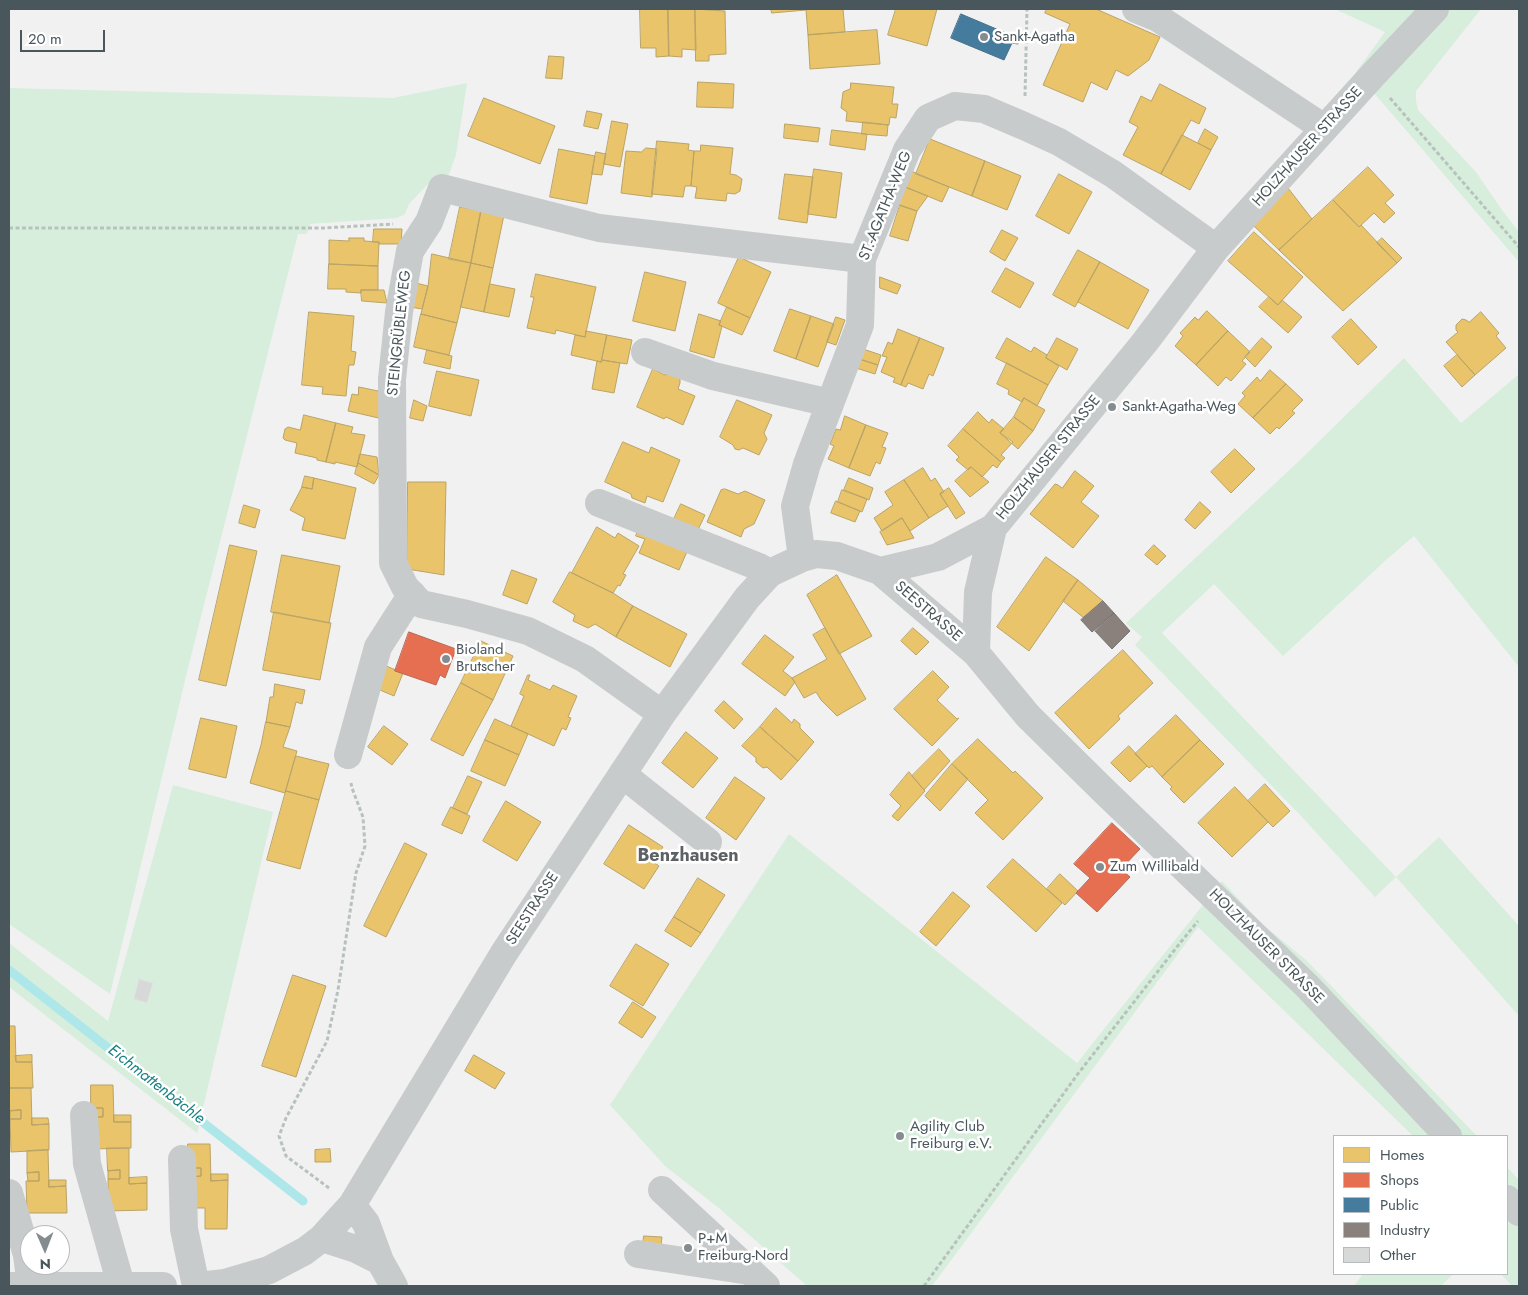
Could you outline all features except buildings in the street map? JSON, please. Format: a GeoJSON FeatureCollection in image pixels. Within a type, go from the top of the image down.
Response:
{"type":"FeatureCollection","features":[{"type":"Feature","properties":{"kind":"street"},"geometry":{"type":"LineString","coordinates":[[1136,9],[1158,18],[1324,128]]}},
{"type":"Feature","properties":{"kind":"street","name":"HOLZHAUSER STRASSE"},"geometry":{"type":"LineString","coordinates":[[1435,9],[1216,248],[1144,342],[993,528],[978,592],[976,653],[1028,716],[1308,987],[1447,1135]]}},
{"type":"Feature","properties":{"kind":"street","name":"ST.-AGATHA-WEG"},"geometry":{"type":"LineString","coordinates":[[802,558],[795,506],[807,464],[860,325],[862,259],[907,150],[928,118],[955,106],[984,109],[1024,126],[1059,142],[1114,174],[1216,248]]}},
{"type":"Feature","properties":{"kind":"street","name":"STEINGRÜBLEWEG"},"geometry":{"type":"LineString","coordinates":[[662,714],[585,659],[528,632],[467,614],[421,604],[405,587],[393,563],[392,379],[399,312],[410,251],[429,222],[442,188],[599,228],[862,259]]}},
{"type":"Feature","properties":{"kind":"street"},"geometry":{"type":"LineString","coordinates":[[645,352],[713,376],[830,403]]}},
{"type":"Feature","properties":{"kind":"street"},"geometry":{"type":"LineString","coordinates":[[599,502],[770,573]]}},
{"type":"Feature","properties":{"kind":"street","name":"SEESTRASSE"},"geometry":{"type":"LineString","coordinates":[[880,571],[938,557],[993,528]]}},
{"type":"Feature","properties":{"kind":"street","name":"SEESTRASSE"},"geometry":{"type":"LineString","coordinates":[[197,1286],[225,1283],[269,1270],[305,1251],[322,1238],[352,1205],[504,953],[622,774],[662,714],[747,598],[770,573],[802,558],[816,554],[837,556],[880,571],[976,653]]}},
{"type":"Feature","properties":{"kind":"street"},"geometry":{"type":"LineString","coordinates":[[348,755],[378,647],[412,594]]}},
{"type":"Feature","properties":{"kind":"street"},"geometry":{"type":"LineString","coordinates":[[622,774],[708,842]]}},
{"type":"Feature","properties":{"kind":"street"},"geometry":{"type":"LineString","coordinates":[[84,1115],[87,1164],[121,1285]]}},
{"type":"Feature","properties":{"kind":"street"},"geometry":{"type":"LineString","coordinates":[[182,1159],[184,1229],[197,1286]]}},
{"type":"Feature","properties":{"kind":"street"},"geometry":{"type":"LineString","coordinates":[[662,1190],[757,1278]]}},
{"type":"Feature","properties":{"kind":"street"},"geometry":{"type":"LineString","coordinates":[[9,1193],[27,1255],[31,1286]]}},
{"type":"Feature","properties":{"kind":"street"},"geometry":{"type":"LineString","coordinates":[[1508,1200],[1519,1212]]}},
{"type":"Feature","properties":{"kind":"street"},"geometry":{"type":"LineString","coordinates":[[352,1205],[366,1223],[380,1261],[394,1286]]}},
{"type":"Feature","properties":{"kind":"street"},"geometry":{"type":"LineString","coordinates":[[322,1238],[356,1249],[380,1261]]}},
{"type":"Feature","properties":{"kind":"street"},"geometry":{"type":"LineString","coordinates":[[638,1254],[757,1278]]}},
{"type":"Feature","properties":{"kind":"street"},"geometry":{"type":"LineString","coordinates":[[9,1286],[163,1286]]}},
{"type":"Feature","properties":{"kind":"path"},"geometry":{"type":"LineString","coordinates":[[1024,126],[1027,9]]}},
{"type":"Feature","properties":{"kind":"path"},"geometry":{"type":"LineString","coordinates":[[1384,92],[1519,247]]}},
{"type":"Feature","properties":{"kind":"path"},"geometry":{"type":"LineString","coordinates":[[9,228],[323,228],[429,222]]}},
{"type":"Feature","properties":{"kind":"path"},"geometry":{"type":"LineString","coordinates":[[348,755],[352,788],[363,817],[364,846],[356,873],[338,990],[326,1041],[286,1118],[279,1136],[286,1156],[352,1205]]}},
{"type":"Feature","properties":{"kind":"path"},"geometry":{"type":"LineString","coordinates":[[924,1286],[1077,1075],[1180,943],[1218,898]]}},
{"type":"Feature","properties":{"kind":"green space"},"geometry":{"type":"Polygon","coordinates":[[[1335,9],[1481,9],[1416,91],[1416,101],[1418,110],[1476,172],[1519,232],[1519,262],[1356,72],[1385,32],[1335,9]]]}},
{"type":"Feature","properties":{"kind":"green space"},"geometry":{"type":"Polygon","coordinates":[[[467,83],[456,155],[449,174],[427,185],[409,204],[405,214],[397,218],[310,224],[307,234],[298,234],[188,668],[110,994],[9,924],[9,88],[393,98],[467,83]]]}},
{"type":"Feature","properties":{"kind":"green space"},"geometry":{"type":"Polygon","coordinates":[[[1404,358],[1461,423],[1519,374],[1519,667],[1414,536],[1283,656],[1214,584],[1162,633],[1396,877],[1375,897],[1301,816],[1135,645],[1142,637],[1126,623],[1299,461],[1404,358]]]}},
{"type":"Feature","properties":{"kind":"green space"},"geometry":{"type":"Polygon","coordinates":[[[173,785],[273,812],[197,1133],[9,987],[9,943],[108,1021],[173,785]]]}},
{"type":"Feature","properties":{"kind":"green space"},"geometry":{"type":"Polygon","coordinates":[[[789,834],[1077,1063],[1222,881],[1262,924],[1306,960],[1476,1135],[1412,1135],[1198,927],[932,1286],[807,1286],[720,1209],[665,1166],[610,1105],[789,834]]]}},
{"type":"Feature","properties":{"kind":"green space"},"geometry":{"type":"Polygon","coordinates":[[[1439,837],[1519,926],[1519,1016],[1396,877],[1439,837]]]}},
{"type":"Feature","properties":{"kind":"green space"},"geometry":{"type":"Polygon","coordinates":[[[1508,1168],[1519,1180],[1519,1286],[1512,1286],[1502,1275],[1508,1275],[1508,1168]]]}},
{"type":"Feature","properties":{"kind":"green space"},"geometry":{"type":"Polygon","coordinates":[[[1362,1275],[1452,1275],[1441,1286],[1354,1286],[1362,1275]]]}},
{"type":"Feature","properties":{"kind":"waterway","name":"Eichmattenbächle"},"geometry":{"type":"LineString","coordinates":[[9,970],[303,1201]]}},
{"type":"Feature","properties":{"kind":"place","name":"Sankt-Agatha"},"geometry":{"type":"Point","coordinates":[984,37]}},
{"type":"Feature","properties":{"kind":"place","name":"Sankt-Agatha-Weg"},"geometry":{"type":"Point","coordinates":[1112,407]}},
{"type":"Feature","properties":{"kind":"place","name":"Bioland Brutscher"},"geometry":{"type":"Point","coordinates":[446,659]}},
{"type":"Feature","properties":{"kind":"place","name":"Zum Willibald"},"geometry":{"type":"Point","coordinates":[1100,867]}},
{"type":"Feature","properties":{"kind":"place","name":"Agility Club Freiburg e.V."},"geometry":{"type":"Point","coordinates":[900,1136]}},
{"type":"Feature","properties":{"kind":"place","name":"P+M Freiburg-Nord"},"geometry":{"type":"Point","coordinates":[688,1248]}},
{"type":"Feature","properties":{"kind":"district","name":"Benzhausen"},"geometry":{"type":"Point","coordinates":[688,857]}}]}
